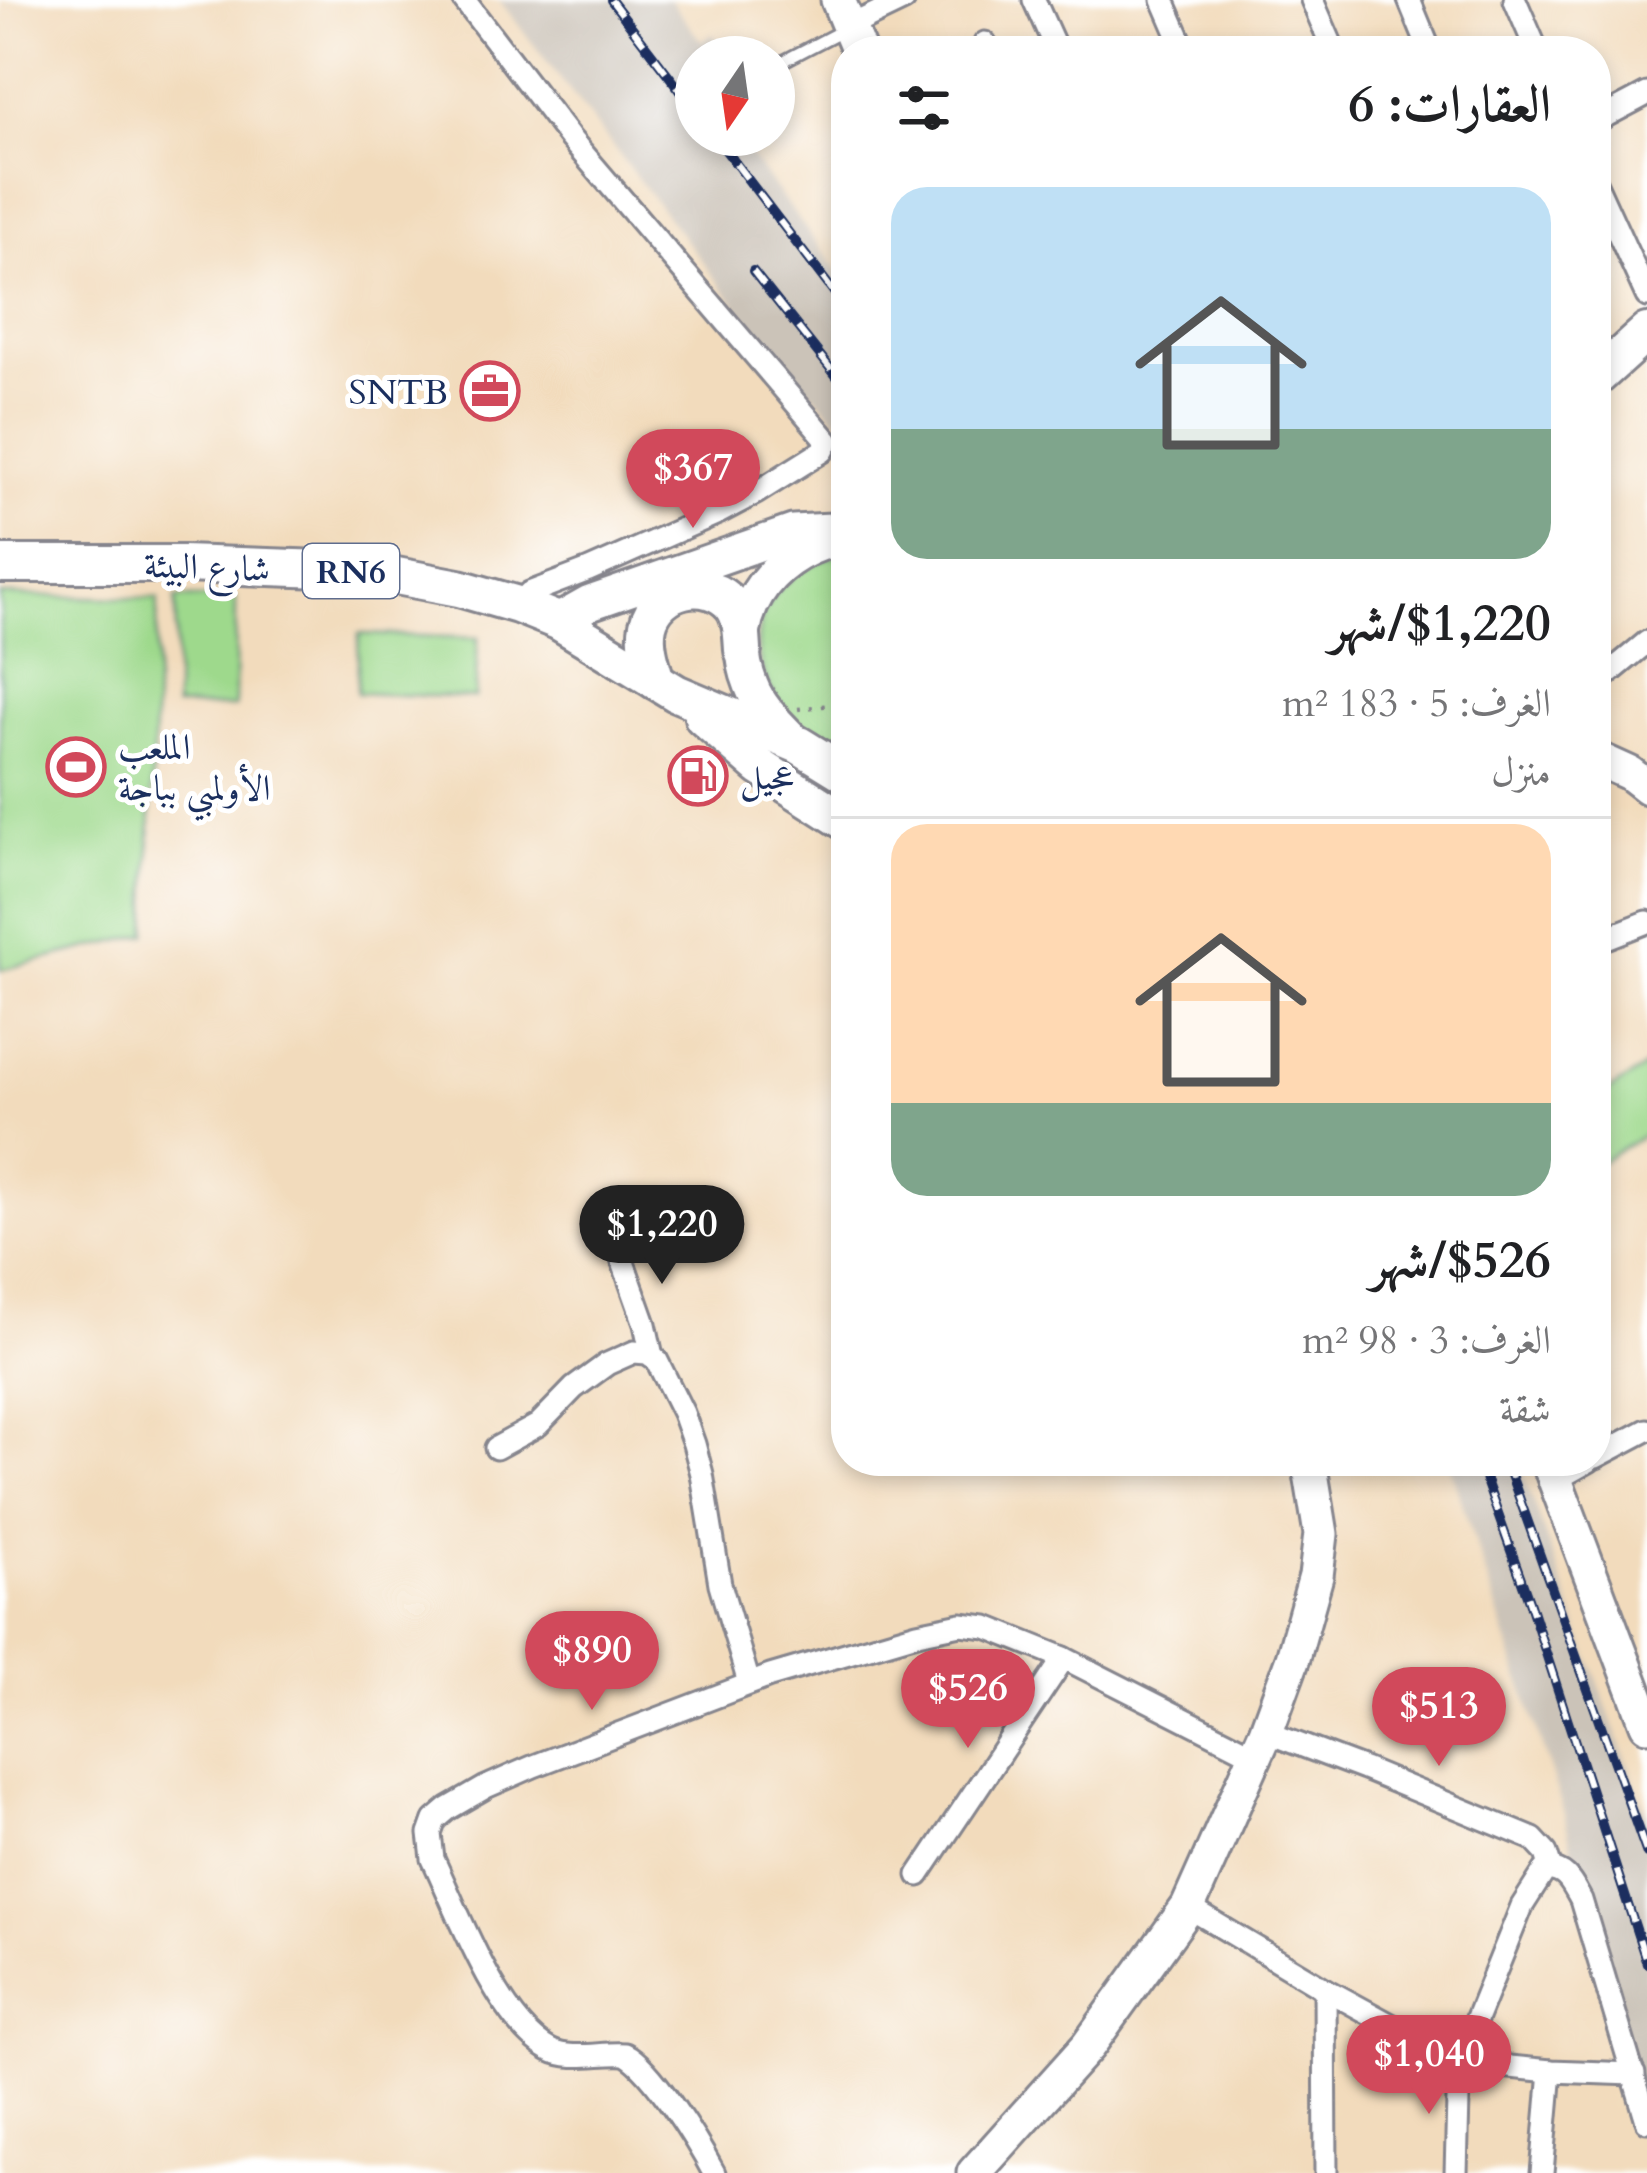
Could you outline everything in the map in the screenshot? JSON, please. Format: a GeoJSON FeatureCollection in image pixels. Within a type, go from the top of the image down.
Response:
{"type":"FeatureCollection","features":[{"type":"Feature","properties":{"kind":"main road"},"geometry":{"type":"LineString","coordinates":[[1611,364],[1647,332]]}},
{"type":"Feature","properties":{"kind":"main road"},"geometry":{"type":"LineString","coordinates":[[558,621],[590,603],[681,581],[793,532],[831,530]]}},
{"type":"Feature","properties":{"kind":"main road"},"geometry":{"type":"LineString","coordinates":[[743,650],[747,616],[773,572],[801,551],[831,540]]}},
{"type":"Feature","properties":{"kind":"main road","name":"شارع البيئة"},"geometry":{"type":"LineString","coordinates":[[0,564],[182,564],[365,572],[459,588],[558,621],[831,789]]}},
{"type":"Feature","properties":{"kind":"main road"},"geometry":{"type":"LineString","coordinates":[[681,581],[719,594],[731,604],[740,617],[750,684],[768,714],[799,745]]}},
{"type":"Feature","properties":{"kind":"main road"},"geometry":{"type":"LineString","coordinates":[[674,694],[647,640],[647,627],[653,612],[681,581]]}},
{"type":"Feature","properties":{"kind":"main road","name":"شارع البيئة"},"geometry":{"type":"LineString","coordinates":[[674,694],[799,745],[831,781]]}},
{"type":"Feature","properties":{"kind":"main road"},"geometry":{"type":"LineString","coordinates":[[1611,764],[1641,776]]}},
{"type":"Feature","properties":{"kind":"main road"},"geometry":{"type":"LineString","coordinates":[[974,2173],[1088,2046],[1188,1907],[1261,1744],[1293,1658],[1316,1576],[1321,1534],[1311,1476]]}},
{"type":"Feature","properties":{"kind":"main road"},"geometry":{"type":"LineString","coordinates":[[1554,1476],[1636,1662],[1647,1724]]}},
{"type":"Feature","properties":{"kind":"street"},"geometry":{"type":"LineString","coordinates":[[464,0],[569,137],[826,437],[826,448],[756,493],[590,571],[529,593],[518,605]]}},
{"type":"Feature","properties":{"kind":"street"},"geometry":{"type":"LineString","coordinates":[[849,26],[904,0]]}},
{"type":"Feature","properties":{"kind":"street"},"geometry":{"type":"LineString","coordinates":[[1034,0],[1050,36]]}},
{"type":"Feature","properties":{"kind":"street"},"geometry":{"type":"LineString","coordinates":[[1163,0],[1179,36]]}},
{"type":"Feature","properties":{"kind":"street"},"geometry":{"type":"LineString","coordinates":[[1312,0],[1328,36]]}},
{"type":"Feature","properties":{"kind":"street"},"geometry":{"type":"LineString","coordinates":[[1409,0],[1424,36]]}},
{"type":"Feature","properties":{"kind":"street"},"geometry":{"type":"LineString","coordinates":[[1515,0],[1531,36]]}},
{"type":"Feature","properties":{"kind":"street"},"geometry":{"type":"LineString","coordinates":[[1611,113],[1647,94]]}},
{"type":"Feature","properties":{"kind":"street"},"geometry":{"type":"LineString","coordinates":[[1611,217],[1647,296]]}},
{"type":"Feature","properties":{"kind":"street"},"geometry":{"type":"LineString","coordinates":[[678,532],[681,581]]}},
{"type":"Feature","properties":{"kind":"street"},"geometry":{"type":"LineString","coordinates":[[1611,672],[1647,642]]}},
{"type":"Feature","properties":{"kind":"street"},"geometry":{"type":"LineString","coordinates":[[1611,936],[1647,922]]}},
{"type":"Feature","properties":{"kind":"street"},"geometry":{"type":"LineString","coordinates":[[613,1234],[652,1356],[661,1366],[694,1444],[720,1583],[749,1684]]}},
{"type":"Feature","properties":{"kind":"street"},"geometry":{"type":"LineString","coordinates":[[496,1448],[538,1424],[574,1388],[608,1364],[634,1352],[652,1356]]}},
{"type":"Feature","properties":{"kind":"street"},"geometry":{"type":"LineString","coordinates":[[1611,1449],[1647,1430]]}},
{"type":"Feature","properties":{"kind":"street"},"geometry":{"type":"LineString","coordinates":[[714,2173],[633,2057],[551,2051],[511,2016],[434,1859],[430,1834],[441,1815],[534,1766],[749,1684],[961,1624],[987,1627],[1261,1744],[1533,1839],[1546,1853],[1551,1869]]}},
{"type":"Feature","properties":{"kind":"street"},"geometry":{"type":"LineString","coordinates":[[920,1875],[1064,1658]]}},
{"type":"Feature","properties":{"kind":"street"},"geometry":{"type":"LineString","coordinates":[[1456,2173],[1459,2062],[1522,1906],[1541,1872],[1551,1869],[1570,1879],[1581,1900],[1647,2121]]}},
{"type":"Feature","properties":{"kind":"street"},"geometry":{"type":"LineString","coordinates":[[1188,1907],[1459,2062],[1634,2074]]}},
{"type":"Feature","properties":{"kind":"street"},"geometry":{"type":"LineString","coordinates":[[1325,1989],[1326,2173]]}},
{"type":"Feature","properties":{"kind":"street"},"geometry":{"type":"LineString","coordinates":[[1542,2173],[1551,2071]]}},
{"type":"Feature","properties":{"kind":"lane"},"geometry":{"type":"LineString","coordinates":[[795,55],[849,26]]}},
{"type":"Feature","properties":{"kind":"path"},"geometry":{"type":"LineString","coordinates":[[782,711],[831,705]]}},
{"type":"Feature","properties":{"kind":"shaded area"},"geometry":{"type":"Polygon","coordinates":[[[499,0],[670,0],[697,36],[675,36],[675,156],[750,156],[831,262],[831,413],[770,349],[499,0]]]}},
{"type":"Feature","properties":{"kind":"shaded area"},"geometry":{"type":"Polygon","coordinates":[[[1453,1476],[1523,1476],[1647,1816],[1647,2109],[1582,1896],[1564,1813],[1453,1476]]]}},
{"type":"Feature","properties":{"kind":"green space"},"geometry":{"type":"Polygon","coordinates":[[[831,557],[831,744],[782,711],[760,664],[760,623],[767,605],[794,575],[831,557]]]}},
{"type":"Feature","properties":{"kind":"green space","name":"الملعب الأولمبي بباجة"},"geometry":{"type":"Polygon","coordinates":[[[0,595],[158,599],[147,934],[0,970],[0,595]]]}},
{"type":"Feature","properties":{"kind":"green space"},"geometry":{"type":"Polygon","coordinates":[[[176,598],[236,598],[235,707],[175,707],[176,598]]]}},
{"type":"Feature","properties":{"kind":"green space"},"geometry":{"type":"Polygon","coordinates":[[[359,634],[478,638],[475,698],[357,693],[359,634]]]}},
{"type":"Feature","properties":{"kind":"green space"},"geometry":{"type":"Polygon","coordinates":[[[1647,1066],[1647,1133],[1611,1156],[1611,1089],[1647,1066]]]}},
{"type":"Feature","properties":{"kind":"railway"},"geometry":{"type":"LineString","coordinates":[[611,0],[675,84]]}},
{"type":"Feature","properties":{"kind":"railway"},"geometry":{"type":"LineString","coordinates":[[730,156],[831,288]]}},
{"type":"Feature","properties":{"kind":"railway"},"geometry":{"type":"LineString","coordinates":[[753,271],[831,369]]}},
{"type":"Feature","properties":{"kind":"railway"},"geometry":{"type":"LineString","coordinates":[[1484,1476],[1647,1963]]}},
{"type":"Feature","properties":{"kind":"railway"},"geometry":{"type":"LineString","coordinates":[[1511,1476],[1647,1854]]}},
{"type":"Feature","properties":{"kind":"place","name":"SNTB"},"geometry":{"type":"Point","coordinates":[490,391]}},
{"type":"Feature","properties":{"kind":"place","name":"الملعب الأولمبي بباجة"},"geometry":{"type":"Point","coordinates":[76,767]}},
{"type":"Feature","properties":{"kind":"place","name":"عجيل"},"geometry":{"type":"Point","coordinates":[698,776]}}]}
